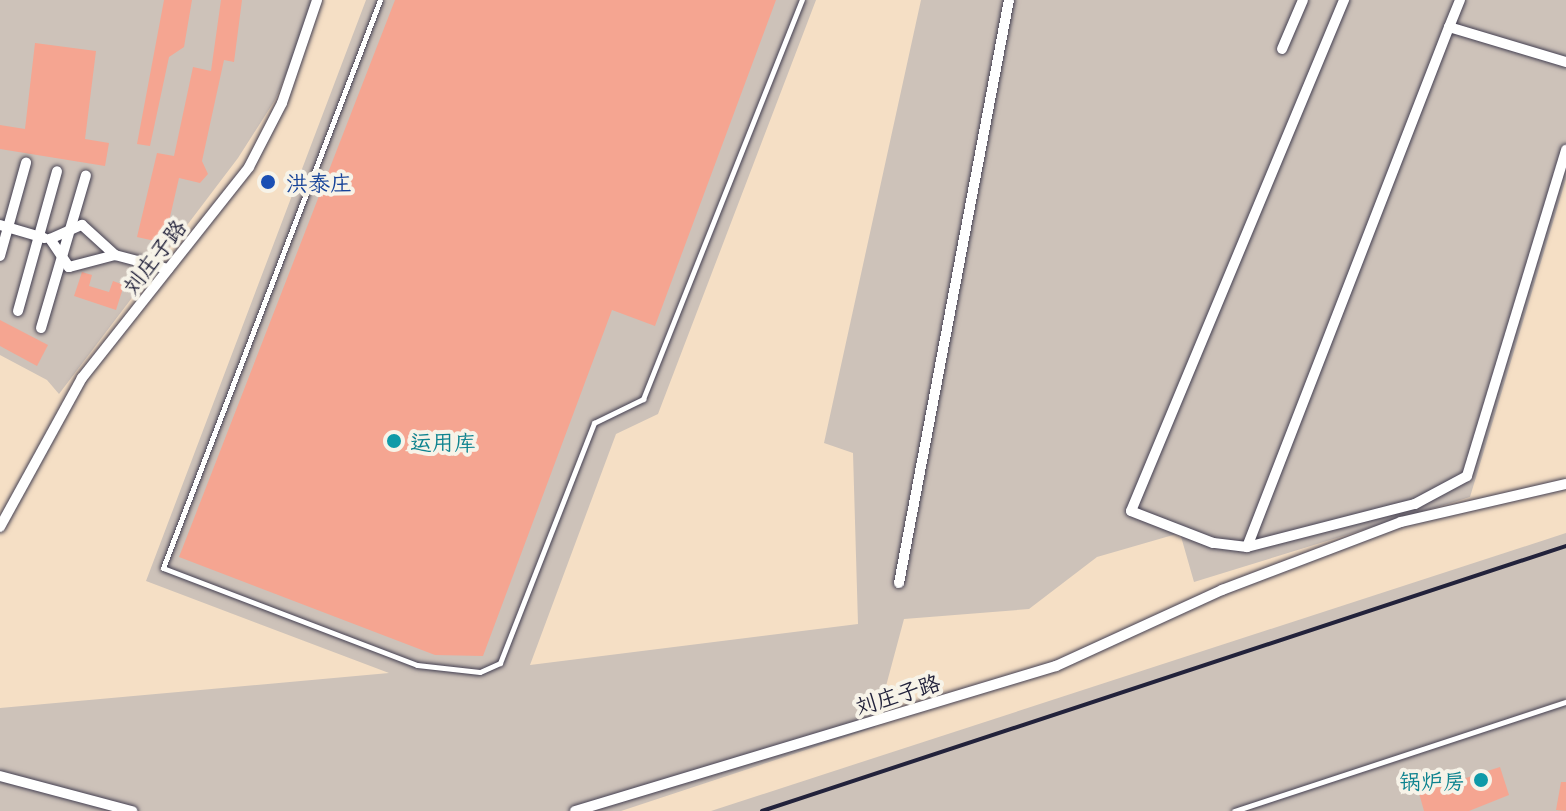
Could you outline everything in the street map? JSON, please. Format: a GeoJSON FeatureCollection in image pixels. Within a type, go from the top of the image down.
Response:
{"type":"FeatureCollection","features":[{"type":"Feature","properties":{"kind":"street","name":"刘庄子路"},"geometry":{"type":"LineString","coordinates":[[0,527],[82,378],[268,134],[317,0]]}},
{"type":"Feature","properties":{"kind":"street"},"geometry":{"type":"LineString","coordinates":[[899,583],[1009,0]]}},
{"type":"Feature","properties":{"kind":"street"},"geometry":{"type":"LineString","coordinates":[[1282,49],[1303,0]]}},
{"type":"Feature","properties":{"kind":"street"},"geometry":{"type":"LineString","coordinates":[[1344,0],[1131,511],[1213,543],[1247,547],[1415,504],[1467,476],[1566,150]]}},
{"type":"Feature","properties":{"kind":"street"},"geometry":{"type":"LineString","coordinates":[[1247,547],[1460,0]]}},
{"type":"Feature","properties":{"kind":"street"},"geometry":{"type":"LineString","coordinates":[[1449,27],[1566,62]]}},
{"type":"Feature","properties":{"kind":"street"},"geometry":{"type":"LineString","coordinates":[[0,256],[4,226],[26,163]]}},
{"type":"Feature","properties":{"kind":"street"},"geometry":{"type":"LineString","coordinates":[[18,311],[45,238],[57,171]]}},
{"type":"Feature","properties":{"kind":"street"},"geometry":{"type":"LineString","coordinates":[[41,328],[86,175]]}},
{"type":"Feature","properties":{"kind":"street"},"geometry":{"type":"LineString","coordinates":[[4,226],[45,238],[61,259],[85,267],[115,255]]}},
{"type":"Feature","properties":{"kind":"street"},"geometry":{"type":"LineString","coordinates":[[45,238],[71,228],[93,229],[115,255],[168,269]]}},
{"type":"Feature","properties":{"kind":"street","name":"刘庄子路"},"geometry":{"type":"LineString","coordinates":[[575,811],[1056,666],[1222,590],[1401,522],[1566,484]]}},
{"type":"Feature","properties":{"kind":"street"},"geometry":{"type":"LineString","coordinates":[[0,776],[132,811]]}},
{"type":"Feature","properties":{"kind":"lane"},"geometry":{"type":"LineString","coordinates":[[380,0],[163,568],[417,665],[480,672],[500,663],[594,423],[643,399],[802,0]]}},
{"type":"Feature","properties":{"kind":"lane"},"geometry":{"type":"LineString","coordinates":[[1234,811],[1566,702]]}},
{"type":"Feature","properties":{"kind":"shaded area"},"geometry":{"type":"Polygon","coordinates":[[[0,0],[318,0],[275,100],[238,158],[59,394],[47,380],[0,355],[0,0]]]}},
{"type":"Feature","properties":{"kind":"shaded area"},"geometry":{"type":"Polygon","coordinates":[[[366,0],[816,0],[658,414],[616,434],[530,665],[858,624],[853,453],[824,443],[921,0],[1566,0],[1566,179],[1470,497],[1194,582],[1180,533],[1097,557],[1029,609],[904,619],[875,727],[621,811],[0,811],[0,708],[389,673],[146,581],[366,0]]]}},
{"type":"Feature","properties":{"kind":"shaded area"},"geometry":{"type":"Polygon","coordinates":[[[1566,533],[1566,699],[1238,811],[711,811],[1566,533]]]}},
{"type":"Feature","properties":{"kind":"shaded area"},"geometry":{"type":"Polygon","coordinates":[[[1566,702],[1566,811],[1244,811],[1511,720],[1566,702]]]}},
{"type":"Feature","properties":{"kind":"building"},"geometry":{"type":"Polygon","coordinates":[[[164,0],[192,0],[184,47],[169,57],[150,146],[137,144],[164,0]]]}},
{"type":"Feature","properties":{"kind":"building"},"geometry":{"type":"Polygon","coordinates":[[[221,0],[242,0],[234,62],[224,60],[202,161],[208,174],[200,183],[179,178],[164,243],[137,237],[157,153],[174,156],[193,67],[211,71],[221,0]]]}},
{"type":"Feature","properties":{"kind":"building","name":"运用库"},"geometry":{"type":"Polygon","coordinates":[[[395,0],[776,0],[655,326],[612,310],[483,656],[435,655],[179,557],[395,0]]]}},
{"type":"Feature","properties":{"kind":"building"},"geometry":{"type":"Polygon","coordinates":[[[35,43],[96,51],[85,139],[109,143],[105,166],[0,149],[0,125],[25,129],[35,43]]]}},
{"type":"Feature","properties":{"kind":"building"},"geometry":{"type":"Polygon","coordinates":[[[82,272],[92,275],[89,286],[109,292],[113,281],[124,285],[116,310],[74,296],[82,272]]]}},
{"type":"Feature","properties":{"kind":"building"},"geometry":{"type":"Polygon","coordinates":[[[0,320],[48,345],[37,366],[0,346],[0,320]]]}},
{"type":"Feature","properties":{"kind":"building","name":"锅炉房"},"geometry":{"type":"Polygon","coordinates":[[[1500,767],[1509,795],[1469,811],[1424,811],[1419,793],[1500,767]]]}},
{"type":"Feature","properties":{"kind":"building"},"geometry":{"type":"Polygon","coordinates":[[[1561,782],[1566,782],[1566,811],[1556,810],[1561,782]]]}},
{"type":"Feature","properties":{"kind":"railway"},"geometry":{"type":"LineString","coordinates":[[762,811],[1566,546]]}},
{"type":"Feature","properties":{"kind":"place","name":"洪泰庄"},"geometry":{"type":"Point","coordinates":[268,182]}},
{"type":"Feature","properties":{"kind":"place","name":"运用库"},"geometry":{"type":"Point","coordinates":[394,441]}},
{"type":"Feature","properties":{"kind":"place","name":"锅炉房"},"geometry":{"type":"Point","coordinates":[1481,780]}}]}
